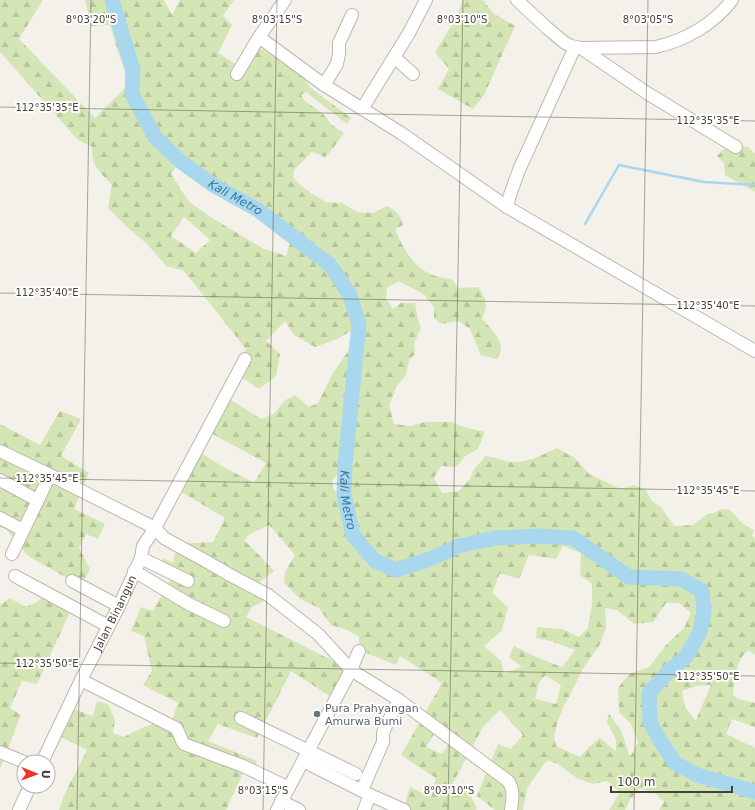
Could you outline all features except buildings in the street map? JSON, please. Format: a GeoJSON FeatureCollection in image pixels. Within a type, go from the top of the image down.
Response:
{"type":"FeatureCollection","features":[{"type":"Feature","properties":{"kind":"street"},"geometry":{"type":"LineString","coordinates":[[237,74],[284,0]]}},
{"type":"Feature","properties":{"kind":"street"},"geometry":{"type":"LineString","coordinates":[[362,109],[409,32],[426,0]]}},
{"type":"Feature","properties":{"kind":"street"},"geometry":{"type":"LineString","coordinates":[[517,0],[566,43],[578,48],[647,93],[736,147]]}},
{"type":"Feature","properties":{"kind":"street"},"geometry":{"type":"LineString","coordinates":[[578,48],[656,47],[665,45],[677,41],[705,25],[724,11],[732,0]]}},
{"type":"Feature","properties":{"kind":"street"},"geometry":{"type":"LineString","coordinates":[[324,85],[337,64],[339,43],[352,15]]}},
{"type":"Feature","properties":{"kind":"street"},"geometry":{"type":"LineString","coordinates":[[260,37],[324,85],[401,133],[507,207],[755,351]]}},
{"type":"Feature","properties":{"kind":"street"},"geometry":{"type":"LineString","coordinates":[[507,207],[519,170],[578,48]]}},
{"type":"Feature","properties":{"kind":"street"},"geometry":{"type":"LineString","coordinates":[[394,57],[413,74]]}},
{"type":"Feature","properties":{"kind":"street","name":"Jalan Binangun"},"geometry":{"type":"LineString","coordinates":[[46,754],[81,680],[119,606],[141,558],[143,546],[155,528],[245,359]]}},
{"type":"Feature","properties":{"kind":"street"},"geometry":{"type":"LineString","coordinates":[[0,451],[155,528],[164,538],[268,595],[318,634],[351,670],[399,700],[508,781],[512,786],[513,793],[511,810]]}},
{"type":"Feature","properties":{"kind":"street"},"geometry":{"type":"LineString","coordinates":[[12,554],[50,475]]}},
{"type":"Feature","properties":{"kind":"street"},"geometry":{"type":"LineString","coordinates":[[0,480],[37,500]]}},
{"type":"Feature","properties":{"kind":"street"},"geometry":{"type":"LineString","coordinates":[[0,518],[23,530]]}},
{"type":"Feature","properties":{"kind":"street"},"geometry":{"type":"LineString","coordinates":[[141,558],[188,581]]}},
{"type":"Feature","properties":{"kind":"street"},"geometry":{"type":"LineString","coordinates":[[134,571],[189,604],[224,621]]}},
{"type":"Feature","properties":{"kind":"street"},"geometry":{"type":"LineString","coordinates":[[15,576],[108,626]]}},
{"type":"Feature","properties":{"kind":"street"},"geometry":{"type":"LineString","coordinates":[[72,581],[119,606]]}},
{"type":"Feature","properties":{"kind":"street"},"geometry":{"type":"LineString","coordinates":[[299,810],[279,806],[351,670],[359,651]]}},
{"type":"Feature","properties":{"kind":"street"},"geometry":{"type":"LineString","coordinates":[[81,680],[176,728],[180,732],[181,739],[184,744],[243,766],[289,788]]}},
{"type":"Feature","properties":{"kind":"street"},"geometry":{"type":"LineString","coordinates":[[364,810],[366,793],[384,742],[383,733],[399,700]]}},
{"type":"Feature","properties":{"kind":"street"},"geometry":{"type":"LineString","coordinates":[[241,718],[366,793],[404,810]]}},
{"type":"Feature","properties":{"kind":"street"},"geometry":{"type":"LineString","coordinates":[[0,752],[16,759]]}},
{"type":"Feature","properties":{"kind":"street"},"geometry":{"type":"LineString","coordinates":[[305,756],[356,774]]}},
{"type":"Feature","properties":{"kind":"street"},"geometry":{"type":"LineString","coordinates":[[19,810],[26,794]]}},
{"type":"Feature","properties":{"kind":"green space"},"geometry":{"type":"Polygon","coordinates":[[[0,0],[43,0],[19,39],[95,118],[129,84],[110,25],[91,26],[85,0],[164,0],[172,15],[180,0],[234,0],[223,16],[232,25],[218,53],[237,65],[252,43],[271,55],[275,50],[306,78],[307,83],[312,89],[351,118],[347,124],[306,92],[301,95],[304,100],[324,115],[332,125],[344,133],[325,157],[312,152],[294,170],[293,177],[299,184],[312,194],[326,202],[342,203],[358,212],[373,213],[387,206],[398,214],[401,219],[403,225],[395,229],[404,248],[417,265],[431,274],[452,279],[458,288],[478,287],[485,299],[486,306],[482,319],[494,333],[501,345],[497,359],[481,355],[470,329],[459,321],[441,324],[434,318],[434,307],[423,294],[399,281],[387,288],[386,299],[393,309],[401,303],[415,303],[421,328],[414,343],[415,354],[409,360],[406,375],[397,386],[389,405],[394,424],[410,426],[425,422],[452,422],[464,427],[485,432],[478,449],[465,456],[456,467],[441,466],[434,478],[442,493],[459,491],[470,479],[474,469],[486,456],[517,462],[535,458],[557,448],[575,458],[589,474],[621,489],[634,485],[645,489],[652,501],[661,507],[674,526],[693,525],[709,513],[714,513],[721,509],[730,510],[743,524],[754,530],[752,536],[755,538],[755,655],[748,650],[741,659],[735,676],[733,695],[738,699],[755,703],[755,727],[732,719],[726,734],[755,748],[755,810],[659,810],[664,802],[655,793],[640,788],[629,801],[625,810],[609,810],[620,792],[607,781],[593,784],[578,779],[558,764],[547,760],[527,788],[523,810],[495,810],[477,796],[498,744],[511,749],[523,735],[500,710],[483,727],[452,785],[462,788],[468,792],[477,808],[476,810],[403,810],[410,787],[431,797],[436,778],[401,755],[442,683],[400,656],[396,665],[359,650],[359,637],[348,630],[331,625],[319,608],[300,599],[284,583],[285,572],[295,555],[269,525],[250,534],[244,540],[274,571],[260,582],[264,601],[252,607],[246,617],[351,670],[333,698],[291,671],[257,738],[218,724],[208,741],[257,761],[253,774],[243,773],[226,810],[59,810],[65,793],[87,750],[55,734],[68,707],[93,716],[97,701],[108,704],[115,719],[113,733],[124,737],[141,728],[172,720],[178,703],[143,685],[152,671],[144,636],[131,631],[141,607],[153,611],[172,577],[157,568],[163,558],[173,563],[177,544],[213,542],[225,518],[175,488],[195,449],[220,465],[254,483],[266,463],[207,431],[223,395],[261,419],[274,414],[284,401],[295,395],[309,407],[318,403],[332,375],[350,348],[351,331],[337,339],[315,347],[294,335],[285,321],[266,341],[280,354],[276,376],[259,389],[235,373],[246,349],[184,271],[166,266],[147,244],[108,208],[112,185],[97,168],[93,159],[92,147],[78,140],[0,52],[0,0]],[[180,161],[171,174],[189,202],[212,218],[264,249],[286,256],[292,236],[258,210],[213,185],[180,161]],[[184,217],[171,236],[196,253],[210,240],[184,217]],[[345,464],[332,481],[333,488],[347,509],[344,495],[345,464]],[[563,546],[556,559],[529,555],[519,579],[500,573],[492,593],[508,607],[502,630],[484,646],[501,661],[504,673],[522,667],[509,657],[514,646],[536,657],[562,667],[575,650],[551,641],[536,638],[537,627],[562,629],[579,637],[588,628],[592,604],[592,584],[580,575],[581,553],[563,546]],[[666,603],[653,622],[634,624],[617,610],[605,608],[606,628],[599,646],[584,667],[558,720],[554,736],[556,746],[580,757],[600,738],[616,751],[616,740],[607,722],[609,714],[621,730],[630,757],[638,742],[631,724],[619,712],[618,688],[629,674],[649,667],[667,644],[684,628],[691,613],[679,603],[666,603]],[[545,675],[539,683],[535,699],[556,704],[561,685],[545,675]],[[711,685],[696,686],[682,691],[685,707],[696,720],[711,685]],[[439,726],[426,747],[442,754],[455,736],[439,726]]]}},
{"type":"Feature","properties":{"kind":"green space"},"geometry":{"type":"Polygon","coordinates":[[[463,0],[483,0],[493,13],[515,26],[484,95],[473,109],[438,89],[449,69],[435,52],[455,20],[463,0]]]}},
{"type":"Feature","properties":{"kind":"green space"},"geometry":{"type":"Polygon","coordinates":[[[735,146],[748,147],[755,154],[755,192],[725,175],[724,163],[717,156],[724,149],[735,146]]]}},
{"type":"Feature","properties":{"kind":"green space"},"geometry":{"type":"Polygon","coordinates":[[[60,411],[81,419],[61,456],[89,473],[74,509],[105,524],[98,539],[86,534],[79,548],[90,569],[81,586],[28,556],[6,529],[0,527],[0,424],[40,445],[60,411]]]}},
{"type":"Feature","properties":{"kind":"green space"},"geometry":{"type":"Polygon","coordinates":[[[44,597],[70,612],[37,684],[22,681],[10,708],[21,715],[0,769],[0,605],[10,598],[26,607],[44,597]]]}},
{"type":"Feature","properties":{"kind":"waterway","name":"Kali Metro"},"geometry":{"type":"LineString","coordinates":[[112,0],[133,70],[132,94],[155,137],[180,161],[213,185],[258,210],[330,265],[350,295],[359,324],[345,464],[344,495],[353,535],[375,561],[396,570],[430,559],[459,546],[495,538],[539,536],[573,538],[629,577],[681,579],[702,591],[704,611],[700,632],[686,657],[671,669],[649,693],[650,722],[675,763],[697,775],[755,792]]}},
{"type":"Feature","properties":{"kind":"waterway"},"geometry":{"type":"LineString","coordinates":[[585,224],[619,165],[704,182],[755,185]]}},
{"type":"Feature","properties":{"kind":"place","name":"Pura Prahyangan Amurwa Bumi"},"geometry":{"type":"Point","coordinates":[317,714]}}]}
